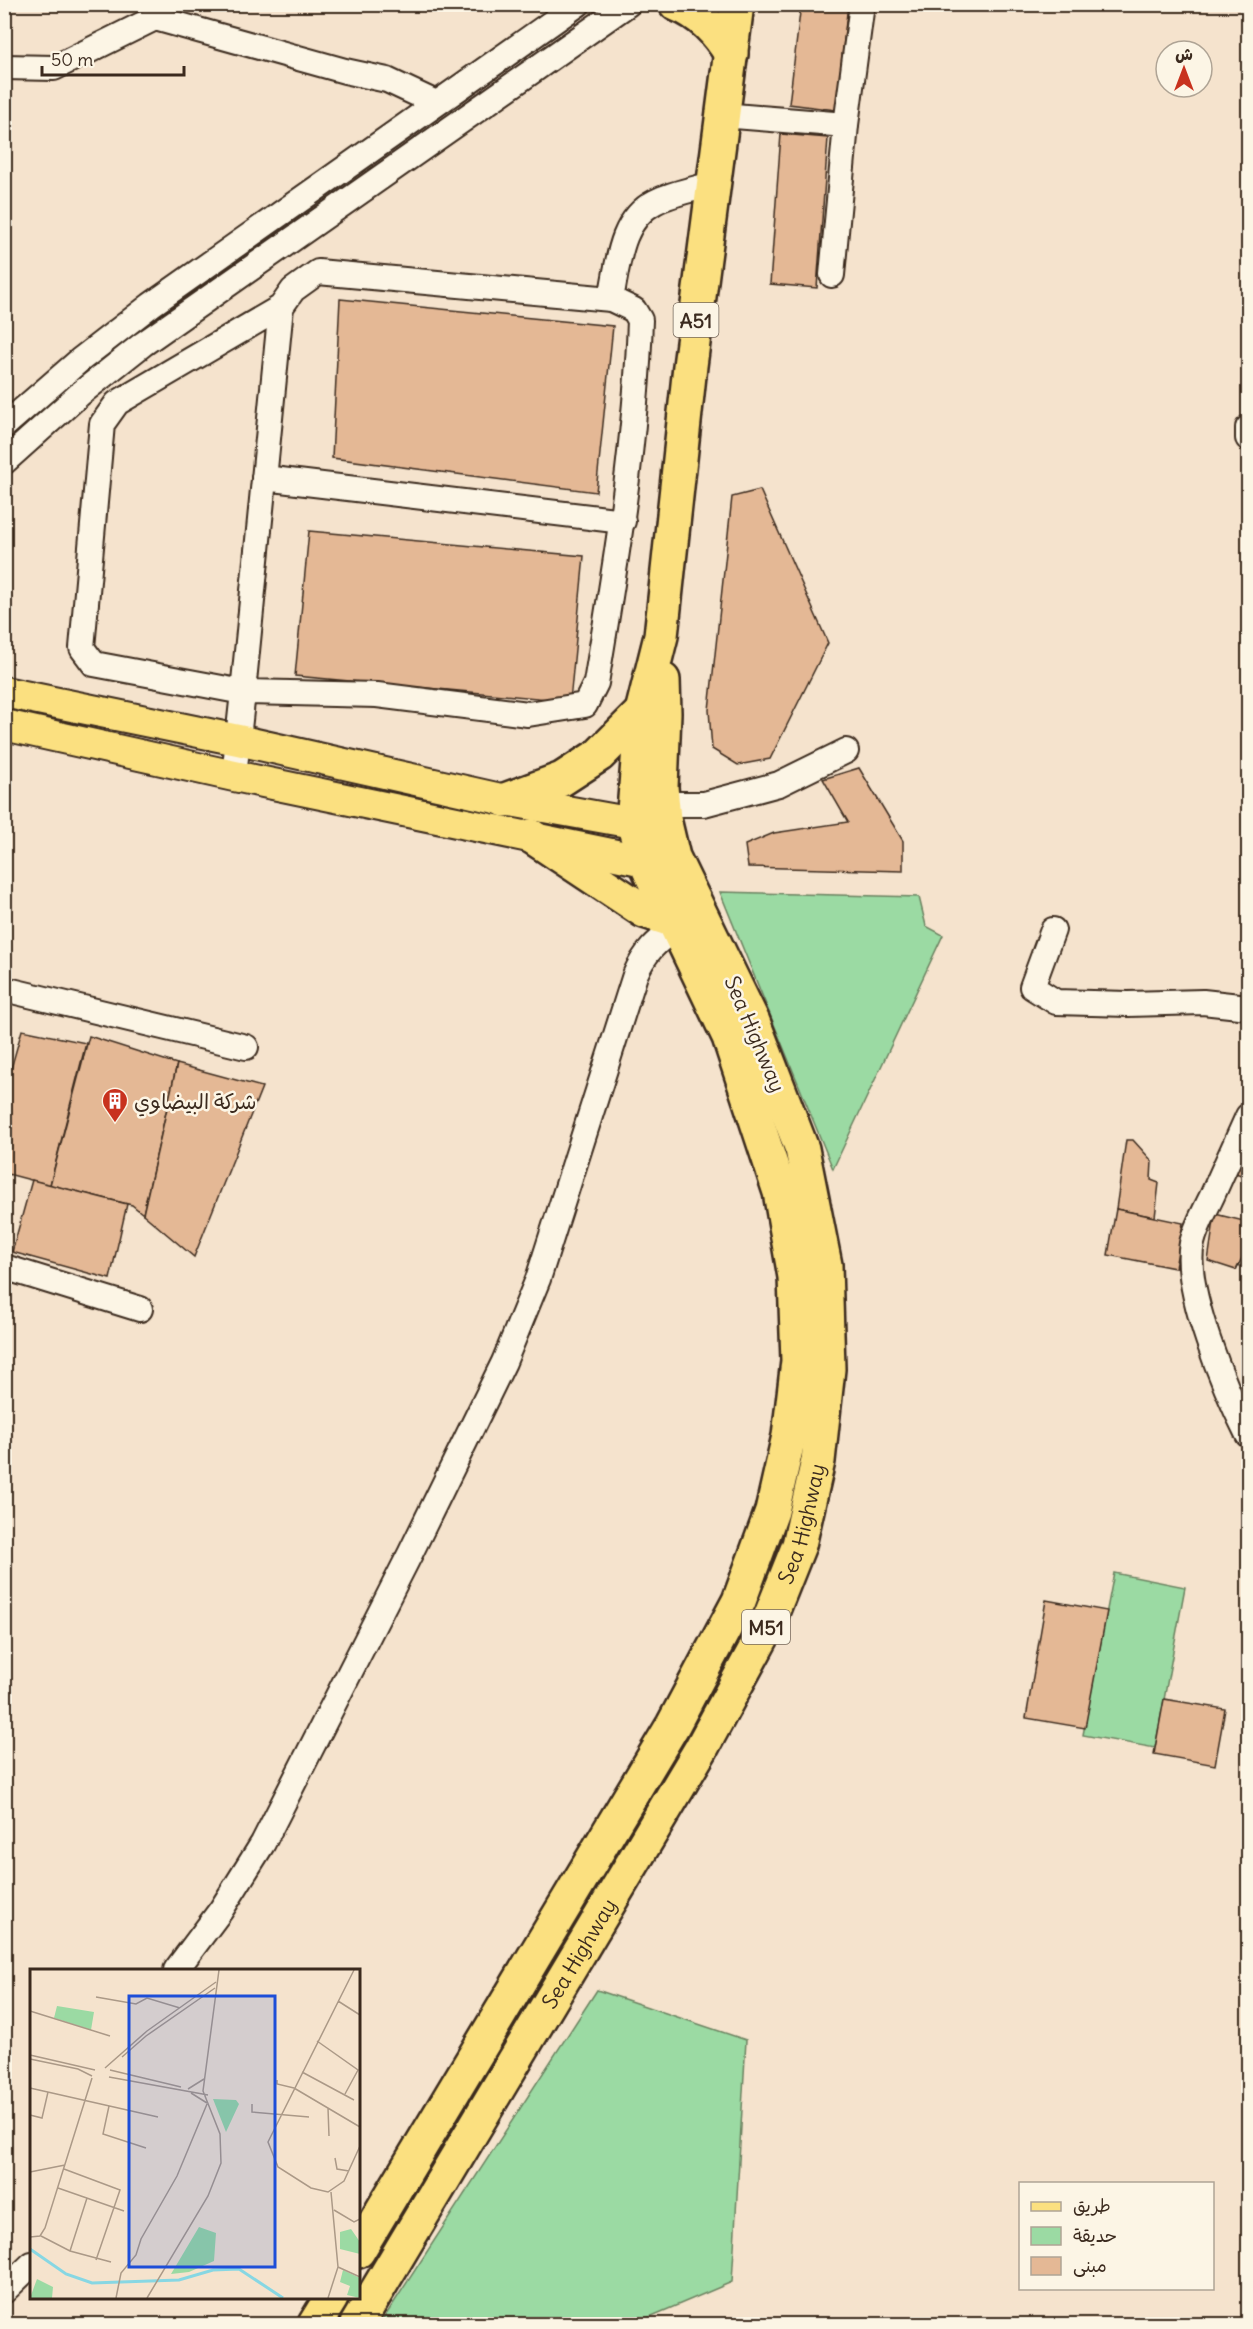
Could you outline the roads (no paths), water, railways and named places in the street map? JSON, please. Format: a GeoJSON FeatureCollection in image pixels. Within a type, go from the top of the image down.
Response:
{"type":"FeatureCollection","features":[{"type":"Feature","properties":{"kind":"highway"},"geometry":{"type":"LineString","coordinates":[[676,4],[699,16],[712,27],[731,54]]}},
{"type":"Feature","properties":{"kind":"highway","name":"A51"},"geometry":{"type":"LineString","coordinates":[[659,859],[642,712],[661,636],[713,184],[737,4]]}},
{"type":"Feature","properties":{"kind":"highway","name":"A51"},"geometry":{"type":"LineString","coordinates":[[653,815],[661,787],[664,713],[661,636]]}},
{"type":"Feature","properties":{"kind":"highway"},"geometry":{"type":"LineString","coordinates":[[505,800],[571,773],[599,755],[642,712]]}},
{"type":"Feature","properties":{"kind":"highway"},"geometry":{"type":"LineString","coordinates":[[531,836],[644,912],[674,924]]}},
{"type":"Feature","properties":{"kind":"highway","name":"Sea Highway"},"geometry":{"type":"LineString","coordinates":[[360,2248],[673,1725],[739,1601],[772,1511],[789,1436],[798,1361],[795,1277],[780,1192],[759,1121],[729,1037],[674,924],[659,859]]}},
{"type":"Feature","properties":{"kind":"highway","name":"Sea Highway"},"geometry":{"type":"LineString","coordinates":[[357,2325],[701,1749],[763,1635],[799,1545],[818,1461],[828,1369],[825,1265],[802,1149],[753,1022],[659,859]]}},
{"type":"Feature","properties":{"kind":"highway"},"geometry":{"type":"LineString","coordinates":[[315,2325],[330,2299]]}},
{"type":"Feature","properties":{"kind":"main road"},"geometry":{"type":"LineString","coordinates":[[4,692],[238,740],[505,800],[653,815]]}},
{"type":"Feature","properties":{"kind":"main road"},"geometry":{"type":"LineString","coordinates":[[4,725],[234,776],[531,836],[659,859]]}},
{"type":"Feature","properties":{"kind":"street"},"geometry":{"type":"LineString","coordinates":[[4,426],[80,360],[151,305],[578,4]]}},
{"type":"Feature","properties":{"kind":"street"},"geometry":{"type":"LineString","coordinates":[[4,462],[74,399],[142,344],[628,4]]}},
{"type":"Feature","properties":{"kind":"street"},"geometry":{"type":"LineString","coordinates":[[832,275],[846,125],[862,4]]}},
{"type":"Feature","properties":{"kind":"street"},"geometry":{"type":"LineString","coordinates":[[4,68],[54,68],[155,18],[334,68],[387,80],[436,103]]}},
{"type":"Feature","properties":{"kind":"street"},"geometry":{"type":"LineString","coordinates":[[722,115],[846,125]]}},
{"type":"Feature","properties":{"kind":"street"},"geometry":{"type":"LineString","coordinates":[[611,299],[622,245],[636,215],[656,201],[713,184]]}},
{"type":"Feature","properties":{"kind":"street"},"geometry":{"type":"LineString","coordinates":[[318,272],[611,299],[634,310],[640,320],[638,397],[623,521],[596,683],[585,705],[528,714],[377,695],[243,692],[94,664],[82,648],[102,424],[117,403],[281,307],[292,290],[318,272]]}},
{"type":"Feature","properties":{"kind":"street"},"geometry":{"type":"LineString","coordinates":[[234,776],[281,307]]}},
{"type":"Feature","properties":{"kind":"street"},"geometry":{"type":"LineString","coordinates":[[1248,428],[1248,438]]}},
{"type":"Feature","properties":{"kind":"street"},"geometry":{"type":"LineString","coordinates":[[264,478],[623,521]]}},
{"type":"Feature","properties":{"kind":"street"},"geometry":{"type":"LineString","coordinates":[[653,815],[779,784],[846,751]]}},
{"type":"Feature","properties":{"kind":"street"},"geometry":{"type":"LineString","coordinates":[[177,1969],[221,1910],[263,1842],[405,1565],[504,1362],[538,1280],[635,975],[645,953],[674,924]]}},
{"type":"Feature","properties":{"kind":"street"},"geometry":{"type":"LineString","coordinates":[[1053,930],[1032,987],[1056,1002],[1128,1004],[1203,1002],[1248,1007]]}},
{"type":"Feature","properties":{"kind":"street"},"geometry":{"type":"LineString","coordinates":[[4,989],[246,1047]]}},
{"type":"Feature","properties":{"kind":"street"},"geometry":{"type":"LineString","coordinates":[[1248,1116],[1198,1226],[1190,1262],[1193,1288],[1204,1322],[1227,1390],[1248,1435]]}},
{"type":"Feature","properties":{"kind":"street"},"geometry":{"type":"LineString","coordinates":[[4,1267],[140,1309]]}},
{"type":"Feature","properties":{"kind":"street"},"geometry":{"type":"LineString","coordinates":[[4,2291],[30,2266]]}},
{"type":"Feature","properties":{"kind":"place","name":"شركة البيضاوي"},"geometry":{"type":"Point","coordinates":[115,1124]}}]}
